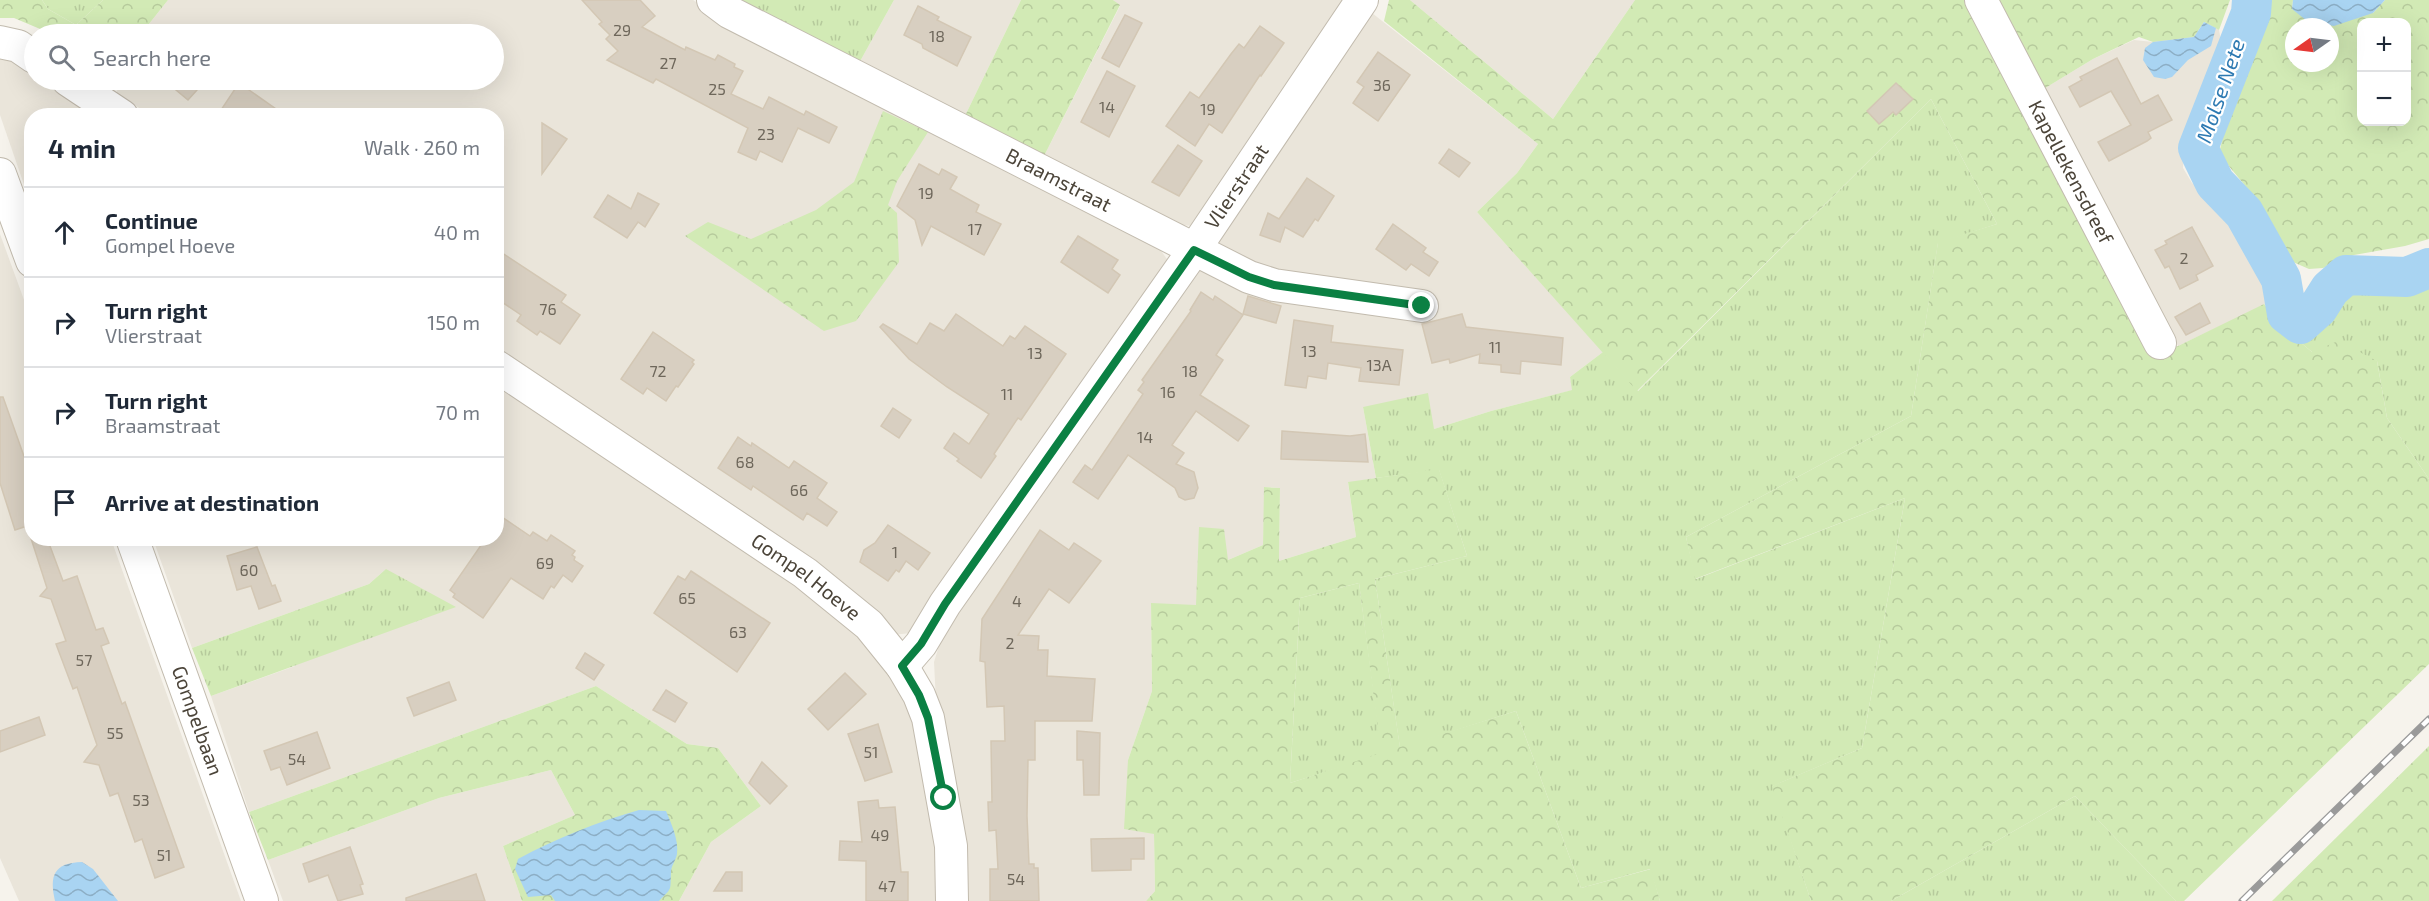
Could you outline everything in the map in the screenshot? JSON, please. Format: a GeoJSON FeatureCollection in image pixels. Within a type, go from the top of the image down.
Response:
{"type":"FeatureCollection","features":[{"type":"Feature","properties":{"kind":"street","name":"Braamstraat"},"geometry":{"type":"LineString","coordinates":[[713,0],[729,12],[1249,277],[1274,285],[1422,306]]}},
{"type":"Feature","properties":{"kind":"street","name":"Vlierstraat"},"geometry":{"type":"LineString","coordinates":[[902,666],[921,644],[945,604],[1194,250],[1362,0]]}},
{"type":"Feature","properties":{"kind":"street","name":"Kapellekensdreef"},"geometry":{"type":"LineString","coordinates":[[1981,0],[2160,343]]}},
{"type":"Feature","properties":{"kind":"street"},"geometry":{"type":"LineString","coordinates":[[0,42],[18,46],[24,50]]}},
{"type":"Feature","properties":{"kind":"street"},"geometry":{"type":"LineString","coordinates":[[83,90],[110,108]]}},
{"type":"Feature","properties":{"kind":"street"},"geometry":{"type":"LineString","coordinates":[[0,174],[24,239]]}},
{"type":"Feature","properties":{"kind":"street","name":"Gompel Hoeve"},"geometry":{"type":"LineString","coordinates":[[504,371],[805,573],[869,625],[902,666],[919,695],[928,718],[951,846],[952,901]]}},
{"type":"Feature","properties":{"kind":"street","name":"Gompelbaan"},"geometry":{"type":"LineString","coordinates":[[135,546],[262,901]]}},
{"type":"Feature","properties":{"kind":"shaded area"},"geometry":{"type":"Polygon","coordinates":[[[168,0],[693,0],[745,34],[1157,245],[1169,262],[911,633],[892,635],[812,562],[504,355],[504,108],[139,108],[116,93],[117,90],[504,90],[504,24],[149,24],[168,0]]]}},
{"type":"Feature","properties":{"kind":"shaded area"},"geometry":{"type":"Polygon","coordinates":[[[894,0],[1021,0],[963,120],[858,65],[894,0]]]}},
{"type":"Feature","properties":{"kind":"shaded area"},"geometry":{"type":"Polygon","coordinates":[[[1113,0],[1349,0],[1193,226],[1167,224],[1042,160],[1120,6],[1113,0]]]}},
{"type":"Feature","properties":{"kind":"shaded area"},"geometry":{"type":"Polygon","coordinates":[[[1410,0],[1635,0],[1553,119],[1410,0]]]}},
{"type":"Feature","properties":{"kind":"shaded area"},"geometry":{"type":"Polygon","coordinates":[[[1372,13],[1538,144],[1517,173],[1477,212],[1603,352],[1570,377],[1573,390],[1491,411],[1434,429],[1363,407],[1376,478],[1348,483],[1356,537],[1279,561],[1280,488],[1265,487],[1263,545],[1228,560],[1196,606],[1151,604],[1152,691],[1128,760],[1154,834],[1155,891],[1146,901],[963,901],[936,702],[934,662],[945,626],[1362,21],[1372,13]]]}},
{"type":"Feature","properties":{"kind":"shaded area"},"geometry":{"type":"Polygon","coordinates":[[[2216,28],[2219,30],[2223,51],[2184,144],[2183,168],[2192,183],[2221,204],[2262,258],[2273,301],[2178,346],[2042,90],[2093,59],[2134,40],[2153,42],[2216,28]]]}},
{"type":"Feature","properties":{"kind":"shaded area"},"geometry":{"type":"Polygon","coordinates":[[[9,54],[24,64],[24,90],[62,90],[89,108],[24,108],[24,185],[0,115],[0,57],[9,54]]]}},
{"type":"Feature","properties":{"kind":"shaded area"},"geometry":{"type":"Polygon","coordinates":[[[0,234],[24,300],[24,546],[114,546],[241,901],[19,901],[0,858],[0,234]]]}},
{"type":"Feature","properties":{"kind":"shaded area"},"geometry":{"type":"Polygon","coordinates":[[[504,388],[798,583],[857,633],[899,683],[928,763],[942,901],[679,901],[711,842],[761,806],[718,748],[687,744],[596,686],[249,812],[211,696],[295,666],[386,569],[369,584],[192,648],[156,546],[504,546],[504,388]]]}},
{"type":"Feature","properties":{"kind":"shaded area"},"geometry":{"type":"Polygon","coordinates":[[[551,770],[575,815],[503,846],[522,901],[283,901],[268,860],[439,798],[551,770]]]}},
{"type":"Feature","properties":{"kind":"green space"},"geometry":{"type":"Polygon","coordinates":[[[0,0],[42,0],[48,9],[74,24],[28,24],[14,18],[0,18],[0,0]]]}},
{"type":"Feature","properties":{"kind":"green space"},"geometry":{"type":"Polygon","coordinates":[[[42,0],[103,0],[77,24],[48,9],[42,0]]]}},
{"type":"Feature","properties":{"kind":"green space"},"geometry":{"type":"Polygon","coordinates":[[[103,0],[168,0],[149,24],[77,24],[103,0]]]}},
{"type":"Feature","properties":{"kind":"green space"},"geometry":{"type":"Polygon","coordinates":[[[730,0],[894,0],[858,65],[730,0]]]}},
{"type":"Feature","properties":{"kind":"green space"},"geometry":{"type":"Polygon","coordinates":[[[1021,0],[1113,0],[1120,5],[1042,160],[963,120],[1021,0]]]}},
{"type":"Feature","properties":{"kind":"green space"},"geometry":{"type":"Polygon","coordinates":[[[1389,0],[1410,0],[1553,119],[1635,0],[1965,0],[2100,259],[2151,350],[2178,346],[2264,304],[2282,327],[2312,352],[2338,341],[2377,361],[2387,418],[2429,479],[2429,664],[2184,901],[2176,901],[2075,796],[1891,901],[1811,901],[1772,786],[1862,748],[1905,498],[1695,579],[1686,537],[1911,416],[1938,242],[1997,224],[1931,99],[1637,391],[1477,212],[1517,173],[1538,144],[1384,21],[1389,0]]]}},
{"type":"Feature","properties":{"kind":"green space"},"geometry":{"type":"Polygon","coordinates":[[[1993,0],[2230,0],[2219,30],[2204,22],[2194,37],[2153,42],[2139,37],[2093,59],[2042,90],[1993,0]]]}},
{"type":"Feature","properties":{"kind":"green space"},"geometry":{"type":"Polygon","coordinates":[[[2271,0],[2293,0],[2292,9],[2373,13],[2385,0],[2429,0],[2429,239],[2405,246],[2354,255],[2323,268],[2309,269],[2293,262],[2256,199],[2219,154],[2223,136],[2271,0]]]}},
{"type":"Feature","properties":{"kind":"green space"},"geometry":{"type":"Polygon","coordinates":[[[1931,99],[1997,224],[1938,243],[1911,416],[1686,537],[1696,579],[1905,498],[1862,748],[1773,786],[1811,901],[1660,901],[1650,869],[1581,888],[1516,711],[1400,748],[1375,579],[1467,556],[1439,470],[1376,478],[1363,407],[1428,393],[1434,429],[1491,411],[1572,390],[1570,377],[1603,352],[1638,391],[1931,99]]]}},
{"type":"Feature","properties":{"kind":"green space"},"geometry":{"type":"Polygon","coordinates":[[[883,111],[928,132],[897,181],[888,205],[897,213],[899,262],[856,321],[824,331],[685,236],[708,222],[751,239],[816,210],[854,182],[883,111]]]}},
{"type":"Feature","properties":{"kind":"green space"},"geometry":{"type":"Polygon","coordinates":[[[2429,280],[2429,479],[2387,418],[2377,361],[2312,352],[2282,327],[2290,321],[2303,331],[2325,316],[2342,292],[2354,285],[2392,290],[2415,287],[2429,280]]]}},
{"type":"Feature","properties":{"kind":"green space"},"geometry":{"type":"Polygon","coordinates":[[[1439,469],[1467,556],[1375,579],[1400,747],[1516,711],[1581,888],[1651,869],[1660,901],[1146,901],[1155,891],[1154,834],[1124,829],[1128,760],[1152,691],[1151,603],[1196,605],[1199,527],[1224,529],[1228,560],[1263,545],[1264,487],[1280,488],[1279,561],[1356,537],[1348,482],[1439,469]],[[1359,583],[1300,598],[1290,783],[1381,753],[1359,583]]]}},
{"type":"Feature","properties":{"kind":"green space"},"geometry":{"type":"Polygon","coordinates":[[[386,569],[456,607],[211,696],[192,648],[369,584],[386,569]]]}},
{"type":"Feature","properties":{"kind":"green space"},"geometry":{"type":"Polygon","coordinates":[[[1359,583],[1382,754],[1290,783],[1300,598],[1359,583]]]}},
{"type":"Feature","properties":{"kind":"green space"},"geometry":{"type":"Polygon","coordinates":[[[596,686],[687,744],[718,748],[761,806],[711,842],[679,901],[522,901],[503,846],[575,815],[551,770],[439,798],[268,860],[249,812],[596,686]]]}},
{"type":"Feature","properties":{"kind":"green space"},"geometry":{"type":"Polygon","coordinates":[[[2429,746],[2429,901],[2272,901],[2429,746]]]}},
{"type":"Feature","properties":{"kind":"green space"},"geometry":{"type":"Polygon","coordinates":[[[2075,796],[2176,901],[1891,901],[2075,796]]]}},
{"type":"Feature","properties":{"kind":"water"},"geometry":{"type":"Polygon","coordinates":[[[2293,0],[2385,0],[2373,13],[2339,24],[2339,18],[2303,18],[2292,9],[2293,0]]]}},
{"type":"Feature","properties":{"kind":"water"},"geometry":{"type":"Polygon","coordinates":[[[2204,22],[2216,28],[2211,46],[2188,60],[2172,77],[2165,79],[2154,77],[2143,60],[2145,48],[2153,42],[2194,37],[2204,22]]]}},
{"type":"Feature","properties":{"kind":"water"},"geometry":{"type":"Polygon","coordinates":[[[639,810],[666,811],[676,837],[677,854],[671,870],[670,888],[659,901],[555,901],[551,895],[528,897],[515,869],[518,859],[577,831],[639,810]]]}},
{"type":"Feature","properties":{"kind":"water"},"geometry":{"type":"Polygon","coordinates":[[[82,862],[93,869],[118,901],[55,901],[53,884],[56,872],[65,865],[82,862]]]}},
{"type":"Feature","properties":{"kind":"building"},"geometry":{"type":"Polygon","coordinates":[[[582,0],[640,0],[655,16],[642,27],[685,50],[686,47],[715,60],[718,55],[735,64],[734,67],[743,71],[731,94],[763,109],[769,97],[804,115],[806,111],[837,127],[829,143],[798,128],[782,162],[760,151],[756,160],[738,152],[748,128],[656,79],[653,83],[607,60],[618,51],[606,39],[610,35],[599,24],[602,22],[582,0]]]}},
{"type":"Feature","properties":{"kind":"building"},"geometry":{"type":"Polygon","coordinates":[[[918,6],[939,17],[937,20],[971,37],[957,66],[904,35],[918,6]]]}},
{"type":"Feature","properties":{"kind":"building"},"geometry":{"type":"Polygon","coordinates":[[[1125,15],[1142,23],[1119,67],[1102,58],[1125,15]]]}},
{"type":"Feature","properties":{"kind":"building"},"geometry":{"type":"Polygon","coordinates":[[[1260,26],[1284,43],[1222,133],[1209,124],[1195,146],[1166,126],[1190,92],[1199,98],[1239,44],[1244,48],[1260,26]]]}},
{"type":"Feature","properties":{"kind":"building"},"geometry":{"type":"Polygon","coordinates":[[[1378,52],[1410,75],[1378,121],[1353,103],[1364,87],[1357,82],[1378,52]]]}},
{"type":"Feature","properties":{"kind":"building"},"geometry":{"type":"Polygon","coordinates":[[[2117,58],[2141,104],[2158,95],[2172,120],[2148,132],[2151,138],[2147,141],[2109,161],[2098,142],[2131,125],[2111,91],[2080,107],[2069,87],[2082,80],[2080,77],[2117,58]]]}},
{"type":"Feature","properties":{"kind":"building"},"geometry":{"type":"Polygon","coordinates":[[[1107,71],[1135,86],[1109,137],[1081,122],[1107,71]]]}},
{"type":"Feature","properties":{"kind":"building"},"geometry":{"type":"Polygon","coordinates":[[[1896,83],[1913,99],[1896,115],[1893,112],[1879,124],[1867,111],[1896,83]]]}},
{"type":"Feature","properties":{"kind":"building"},"geometry":{"type":"Polygon","coordinates":[[[176,90],[197,90],[188,100],[176,90]]]}},
{"type":"Feature","properties":{"kind":"building"},"geometry":{"type":"Polygon","coordinates":[[[234,90],[249,90],[275,108],[222,108],[234,90]]]}},
{"type":"Feature","properties":{"kind":"building"},"geometry":{"type":"Polygon","coordinates":[[[542,123],[567,139],[542,174],[542,123]]]}},
{"type":"Feature","properties":{"kind":"building"},"geometry":{"type":"Polygon","coordinates":[[[1178,145],[1202,161],[1179,196],[1152,182],[1178,145]]]}},
{"type":"Feature","properties":{"kind":"building"},"geometry":{"type":"Polygon","coordinates":[[[1449,149],[1470,163],[1459,177],[1439,163],[1449,149]]]}},
{"type":"Feature","properties":{"kind":"building"},"geometry":{"type":"Polygon","coordinates":[[[919,164],[939,175],[942,169],[957,177],[950,189],[979,205],[976,212],[1001,224],[984,255],[931,226],[922,245],[915,220],[897,206],[919,164]]]}},
{"type":"Feature","properties":{"kind":"building"},"geometry":{"type":"Polygon","coordinates":[[[1307,178],[1334,196],[1318,221],[1315,219],[1303,237],[1285,227],[1280,242],[1260,235],[1268,213],[1279,219],[1307,178]]]}},
{"type":"Feature","properties":{"kind":"building"},"geometry":{"type":"Polygon","coordinates":[[[638,193],[659,204],[645,227],[638,222],[627,238],[594,217],[608,195],[631,209],[638,193]]]}},
{"type":"Feature","properties":{"kind":"building"},"geometry":{"type":"Polygon","coordinates":[[[1393,224],[1426,248],[1423,252],[1438,262],[1429,276],[1411,264],[1406,270],[1376,249],[1393,224]]]}},
{"type":"Feature","properties":{"kind":"building"},"geometry":{"type":"Polygon","coordinates":[[[2192,227],[2213,266],[2196,275],[2198,280],[2180,289],[2169,266],[2165,268],[2155,250],[2167,244],[2165,241],[2192,227]]]}},
{"type":"Feature","properties":{"kind":"building"},"geometry":{"type":"Polygon","coordinates":[[[1078,236],[1118,260],[1112,269],[1120,275],[1108,293],[1061,262],[1078,236]]]}},
{"type":"Feature","properties":{"kind":"building"},"geometry":{"type":"Polygon","coordinates":[[[504,254],[566,295],[561,302],[580,315],[560,344],[540,331],[537,335],[517,321],[521,315],[504,303],[504,254]]]}},
{"type":"Feature","properties":{"kind":"building"},"geometry":{"type":"Polygon","coordinates":[[[1201,292],[1213,300],[1215,296],[1243,315],[1216,355],[1223,360],[1200,395],[1249,426],[1238,441],[1196,411],[1172,445],[1184,453],[1176,464],[1194,472],[1198,488],[1194,498],[1185,500],[1179,497],[1175,488],[1128,455],[1098,499],[1073,482],[1085,465],[1092,470],[1143,394],[1138,390],[1144,382],[1142,380],[1191,311],[1201,292]]]}},
{"type":"Feature","properties":{"kind":"building"},"geometry":{"type":"Polygon","coordinates":[[[1248,296],[1281,306],[1276,323],[1243,314],[1248,296]]]}},
{"type":"Feature","properties":{"kind":"building"},"geometry":{"type":"Polygon","coordinates":[[[2200,303],[2210,323],[2186,335],[2175,317],[2200,303]]]}},
{"type":"Feature","properties":{"kind":"building"},"geometry":{"type":"Polygon","coordinates":[[[956,314],[1003,346],[1010,336],[1015,339],[1025,326],[1066,354],[1021,420],[1018,418],[981,478],[957,461],[959,459],[944,448],[954,433],[969,444],[989,414],[909,359],[880,327],[883,324],[917,344],[930,323],[944,331],[956,314]]]}},
{"type":"Feature","properties":{"kind":"building"},"geometry":{"type":"Polygon","coordinates":[[[1462,314],[1466,327],[1563,338],[1561,365],[1521,361],[1520,374],[1501,372],[1501,365],[1479,363],[1480,354],[1450,363],[1449,359],[1432,363],[1422,324],[1462,314]]]}},
{"type":"Feature","properties":{"kind":"building"},"geometry":{"type":"Polygon","coordinates":[[[1294,320],[1333,326],[1331,342],[1403,350],[1399,385],[1359,381],[1361,368],[1328,363],[1326,379],[1308,376],[1306,388],[1285,385],[1294,320]]]}},
{"type":"Feature","properties":{"kind":"building"},"geometry":{"type":"Polygon","coordinates":[[[653,332],[694,360],[692,362],[694,364],[666,401],[647,388],[643,394],[621,379],[653,332]]]}},
{"type":"Feature","properties":{"kind":"building"},"geometry":{"type":"Polygon","coordinates":[[[0,397],[3,397],[24,456],[24,527],[15,530],[0,483],[0,397]]]}},
{"type":"Feature","properties":{"kind":"building"},"geometry":{"type":"Polygon","coordinates":[[[893,408],[911,420],[899,438],[881,426],[893,408]]]}},
{"type":"Feature","properties":{"kind":"building"},"geometry":{"type":"Polygon","coordinates":[[[1282,431],[1350,436],[1365,434],[1368,462],[1281,459],[1282,431]]]}},
{"type":"Feature","properties":{"kind":"building"},"geometry":{"type":"Polygon","coordinates":[[[738,437],[751,446],[752,443],[789,468],[794,461],[827,483],[817,498],[837,512],[827,526],[807,513],[803,520],[753,486],[751,490],[718,468],[738,437]]]}},
{"type":"Feature","properties":{"kind":"building"},"geometry":{"type":"Polygon","coordinates":[[[504,518],[530,536],[533,532],[547,541],[551,535],[575,551],[572,555],[575,557],[574,560],[583,566],[572,582],[563,575],[554,588],[551,586],[543,599],[511,578],[483,618],[453,597],[455,594],[450,590],[480,546],[504,546],[504,518]]]}},
{"type":"Feature","properties":{"kind":"building"},"geometry":{"type":"Polygon","coordinates":[[[888,525],[930,553],[918,570],[906,561],[899,572],[896,570],[888,581],[860,562],[864,550],[875,543],[888,525]]]}},
{"type":"Feature","properties":{"kind":"building"},"geometry":{"type":"Polygon","coordinates":[[[1040,530],[1069,550],[1074,543],[1101,561],[1069,603],[1049,589],[1018,635],[1039,636],[1038,650],[1048,650],[1047,676],[1095,679],[1092,721],[1035,721],[1035,760],[1028,760],[1027,816],[1029,864],[1034,864],[1034,868],[1038,868],[1039,901],[990,901],[990,869],[998,869],[996,830],[989,831],[988,802],[992,802],[991,741],[1005,741],[1004,706],[987,707],[985,662],[980,661],[982,619],[1040,530]]]}},
{"type":"Feature","properties":{"kind":"building"},"geometry":{"type":"Polygon","coordinates":[[[33,546],[50,546],[63,581],[77,576],[96,630],[103,628],[109,643],[101,646],[122,704],[125,702],[184,867],[155,878],[142,839],[135,842],[118,793],[110,796],[99,765],[84,762],[97,745],[77,687],[73,689],[56,644],[66,641],[51,599],[40,596],[47,588],[33,546]]]}},
{"type":"Feature","properties":{"kind":"building"},"geometry":{"type":"Polygon","coordinates":[[[257,547],[272,586],[275,585],[281,601],[259,609],[251,586],[237,590],[227,556],[257,547]]]}},
{"type":"Feature","properties":{"kind":"building"},"geometry":{"type":"Polygon","coordinates":[[[691,571],[770,623],[737,672],[654,613],[678,576],[685,580],[691,571]]]}},
{"type":"Feature","properties":{"kind":"building"},"geometry":{"type":"Polygon","coordinates":[[[585,653],[604,665],[594,680],[576,668],[585,653]]]}},
{"type":"Feature","properties":{"kind":"building"},"geometry":{"type":"Polygon","coordinates":[[[845,673],[866,694],[828,730],[808,709],[845,673]]]}},
{"type":"Feature","properties":{"kind":"building"},"geometry":{"type":"Polygon","coordinates":[[[449,682],[456,700],[414,716],[407,698],[449,682]]]}},
{"type":"Feature","properties":{"kind":"building"},"geometry":{"type":"Polygon","coordinates":[[[666,690],[687,703],[675,722],[653,710],[666,690]]]}},
{"type":"Feature","properties":{"kind":"building"},"geometry":{"type":"Polygon","coordinates":[[[39,717],[45,735],[0,752],[0,731],[39,717]]]}},
{"type":"Feature","properties":{"kind":"building"},"geometry":{"type":"Polygon","coordinates":[[[878,724],[892,772],[865,781],[848,734],[878,724]]]}},
{"type":"Feature","properties":{"kind":"building"},"geometry":{"type":"Polygon","coordinates":[[[1077,731],[1100,733],[1099,795],[1084,795],[1083,760],[1077,760],[1077,731]]]}},
{"type":"Feature","properties":{"kind":"building"},"geometry":{"type":"Polygon","coordinates":[[[317,732],[330,768],[287,785],[280,767],[271,770],[264,751],[317,732]]]}},
{"type":"Feature","properties":{"kind":"building"},"geometry":{"type":"Polygon","coordinates":[[[762,762],[787,786],[770,804],[749,783],[762,762]]]}},
{"type":"Feature","properties":{"kind":"building"},"geometry":{"type":"Polygon","coordinates":[[[878,800],[879,808],[895,807],[901,872],[908,872],[908,901],[866,901],[866,861],[839,860],[840,841],[862,842],[858,802],[878,800]]]}},
{"type":"Feature","properties":{"kind":"building"},"geometry":{"type":"Polygon","coordinates":[[[1144,838],[1144,859],[1131,859],[1131,870],[1092,871],[1091,839],[1144,838]]]}},
{"type":"Feature","properties":{"kind":"building"},"geometry":{"type":"Polygon","coordinates":[[[350,847],[363,884],[360,885],[363,894],[338,901],[328,875],[309,882],[303,864],[350,847]]]}},
{"type":"Feature","properties":{"kind":"building"},"geometry":{"type":"Polygon","coordinates":[[[726,872],[742,872],[742,891],[714,891],[726,872]]]}},
{"type":"Feature","properties":{"kind":"building"},"geometry":{"type":"Polygon","coordinates":[[[476,874],[485,901],[406,901],[406,898],[476,874]]]}},
{"type":"Feature","properties":{"kind":"waterway","name":"Molse Nete"},"geometry":{"type":"LineString","coordinates":[[2252,0],[2251,13],[2198,148],[2215,183],[2244,213],[2281,279],[2287,314],[2300,324],[2318,308],[2330,289],[2346,275],[2407,277],[2429,268]]}},
{"type":"Feature","properties":{"kind":"railway"},"geometry":{"type":"LineString","coordinates":[[2242,901],[2429,719]]}},
{"type":"Feature","properties":{"kind":"route"},"geometry":{"type":"LineString","coordinates":[[944,798],[928,718],[919,695],[902,666],[921,644],[945,604],[1194,250],[1249,277],[1274,285],[1422,306]]}}]}
